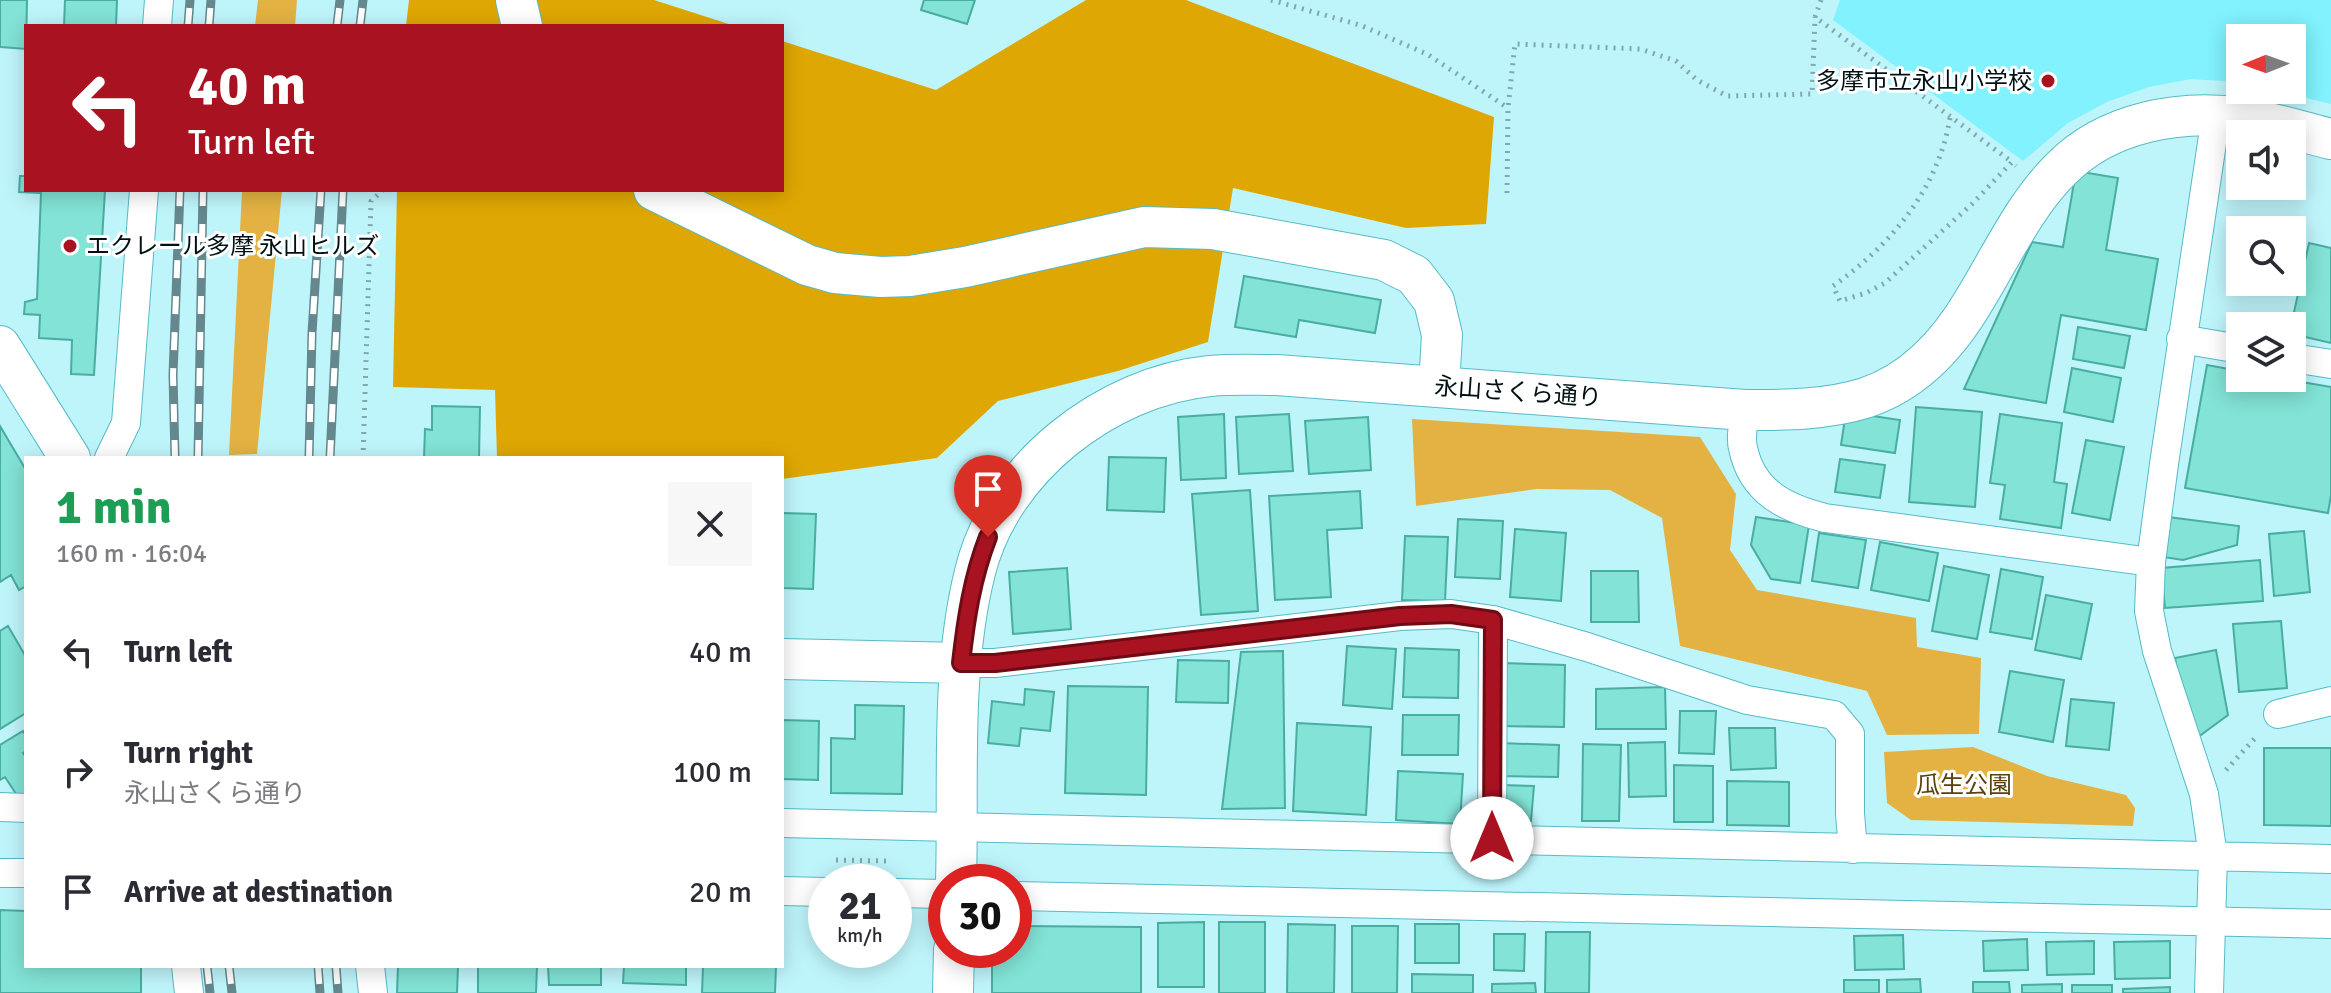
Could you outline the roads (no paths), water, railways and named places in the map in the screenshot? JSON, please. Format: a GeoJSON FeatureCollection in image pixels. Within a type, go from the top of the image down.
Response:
{"type":"FeatureCollection","features":[{"type":"Feature","properties":{"kind":"street"},"geometry":{"type":"LineString","coordinates":[[157,24],[159,0]]}},
{"type":"Feature","properties":{"kind":"street"},"geometry":{"type":"LineString","coordinates":[[516,0],[522,24]]}},
{"type":"Feature","properties":{"kind":"street"},"geometry":{"type":"LineString","coordinates":[[2209,993],[2213,856],[2204,794],[2157,651],[2149,611],[2151,562],[2181,339],[2216,116]]}},
{"type":"Feature","properties":{"kind":"street","name":"永山さくら通り"},"geometry":{"type":"LineString","coordinates":[[956,864],[961,663],[976,569],[1005,505],[1052,450],[1106,409],[1142,393],[1208,376],[1277,375],[1745,410],[1805,410],[1839,404],[1867,397],[1896,383],[1921,367],[1949,339],[2028,211],[2061,168],[2084,149],[2107,136],[2165,118],[2216,116],[2244,118],[2331,139]]}},
{"type":"Feature","properties":{"kind":"street"},"geometry":{"type":"LineString","coordinates":[[110,456],[126,423],[144,192]]}},
{"type":"Feature","properties":{"kind":"street"},"geometry":{"type":"LineString","coordinates":[[658,192],[807,265],[835,273],[910,276],[965,267],[1144,227],[1213,229],[1384,260],[1414,275],[1434,301],[1442,335],[1439,386]]}},
{"type":"Feature","properties":{"kind":"street"},"geometry":{"type":"LineString","coordinates":[[2181,339],[2226,347]]}},
{"type":"Feature","properties":{"kind":"street"},"geometry":{"type":"LineString","coordinates":[[0,346],[69,456]]}},
{"type":"Feature","properties":{"kind":"street"},"geometry":{"type":"LineString","coordinates":[[2306,360],[2331,364]]}},
{"type":"Feature","properties":{"kind":"street"},"geometry":{"type":"LineString","coordinates":[[1745,410],[1742,446],[1753,474],[1772,498],[1799,511],[1825,518],[2151,562]]}},
{"type":"Feature","properties":{"kind":"street"},"geometry":{"type":"LineString","coordinates":[[784,659],[995,663],[1400,616],[1451,614],[1493,620],[1587,647],[1747,700],[1834,715],[1850,734],[1853,849]]}},
{"type":"Feature","properties":{"kind":"street"},"geometry":{"type":"LineString","coordinates":[[1492,838],[1493,620]]}},
{"type":"Feature","properties":{"kind":"street"},"geometry":{"type":"LineString","coordinates":[[2278,714],[2331,701]]}},
{"type":"Feature","properties":{"kind":"street"},"geometry":{"type":"LineString","coordinates":[[0,807],[24,808]]}},
{"type":"Feature","properties":{"kind":"street"},"geometry":{"type":"LineString","coordinates":[[784,823],[2331,859]]}},
{"type":"Feature","properties":{"kind":"street"},"geometry":{"type":"LineString","coordinates":[[0,873],[24,873]]}},
{"type":"Feature","properties":{"kind":"street"},"geometry":{"type":"LineString","coordinates":[[784,891],[808,892]]}},
{"type":"Feature","properties":{"kind":"street"},"geometry":{"type":"LineString","coordinates":[[1032,896],[2331,924]]}},
{"type":"Feature","properties":{"kind":"street"},"geometry":{"type":"LineString","coordinates":[[186,968],[189,993]]}},
{"type":"Feature","properties":{"kind":"street"},"geometry":{"type":"LineString","coordinates":[[370,968],[373,993]]}},
{"type":"Feature","properties":{"kind":"street"},"geometry":{"type":"LineString","coordinates":[[953,993],[954,968]]}},
{"type":"Feature","properties":{"kind":"railway"},"geometry":{"type":"LineString","coordinates":[[188,24],[190,0]]}},
{"type":"Feature","properties":{"kind":"railway"},"geometry":{"type":"LineString","coordinates":[[209,24],[211,0]]}},
{"type":"Feature","properties":{"kind":"railway"},"geometry":{"type":"LineString","coordinates":[[337,24],[340,0]]}},
{"type":"Feature","properties":{"kind":"railway"},"geometry":{"type":"LineString","coordinates":[[360,24],[363,0]]}},
{"type":"Feature","properties":{"kind":"railway"},"geometry":{"type":"LineString","coordinates":[[175,456],[173,375],[180,192]]}},
{"type":"Feature","properties":{"kind":"railway"},"geometry":{"type":"LineString","coordinates":[[198,456],[203,192]]}},
{"type":"Feature","properties":{"kind":"railway"},"geometry":{"type":"LineString","coordinates":[[309,456],[312,333],[321,192]]}},
{"type":"Feature","properties":{"kind":"railway"},"geometry":{"type":"LineString","coordinates":[[330,456],[343,192]]}},
{"type":"Feature","properties":{"kind":"railway"},"geometry":{"type":"LineString","coordinates":[[207,968],[210,993]]}},
{"type":"Feature","properties":{"kind":"railway"},"geometry":{"type":"LineString","coordinates":[[229,968],[232,993]]}},
{"type":"Feature","properties":{"kind":"railway"},"geometry":{"type":"LineString","coordinates":[[318,968],[320,993]]}},
{"type":"Feature","properties":{"kind":"railway"},"geometry":{"type":"LineString","coordinates":[[336,968],[338,993]]}},
{"type":"Feature","properties":{"kind":"place","name":"多摩市立永山小学校"},"geometry":{"type":"Point","coordinates":[2048,81]}},
{"type":"Feature","properties":{"kind":"place","name":"エクレール多摩 永山ヒルズ"},"geometry":{"type":"Point","coordinates":[70,246]}},
{"type":"Feature","properties":{"kind":"park label","name":"瓜生公園"},"geometry":{"type":"Point","coordinates":[1964,785]}}]}
